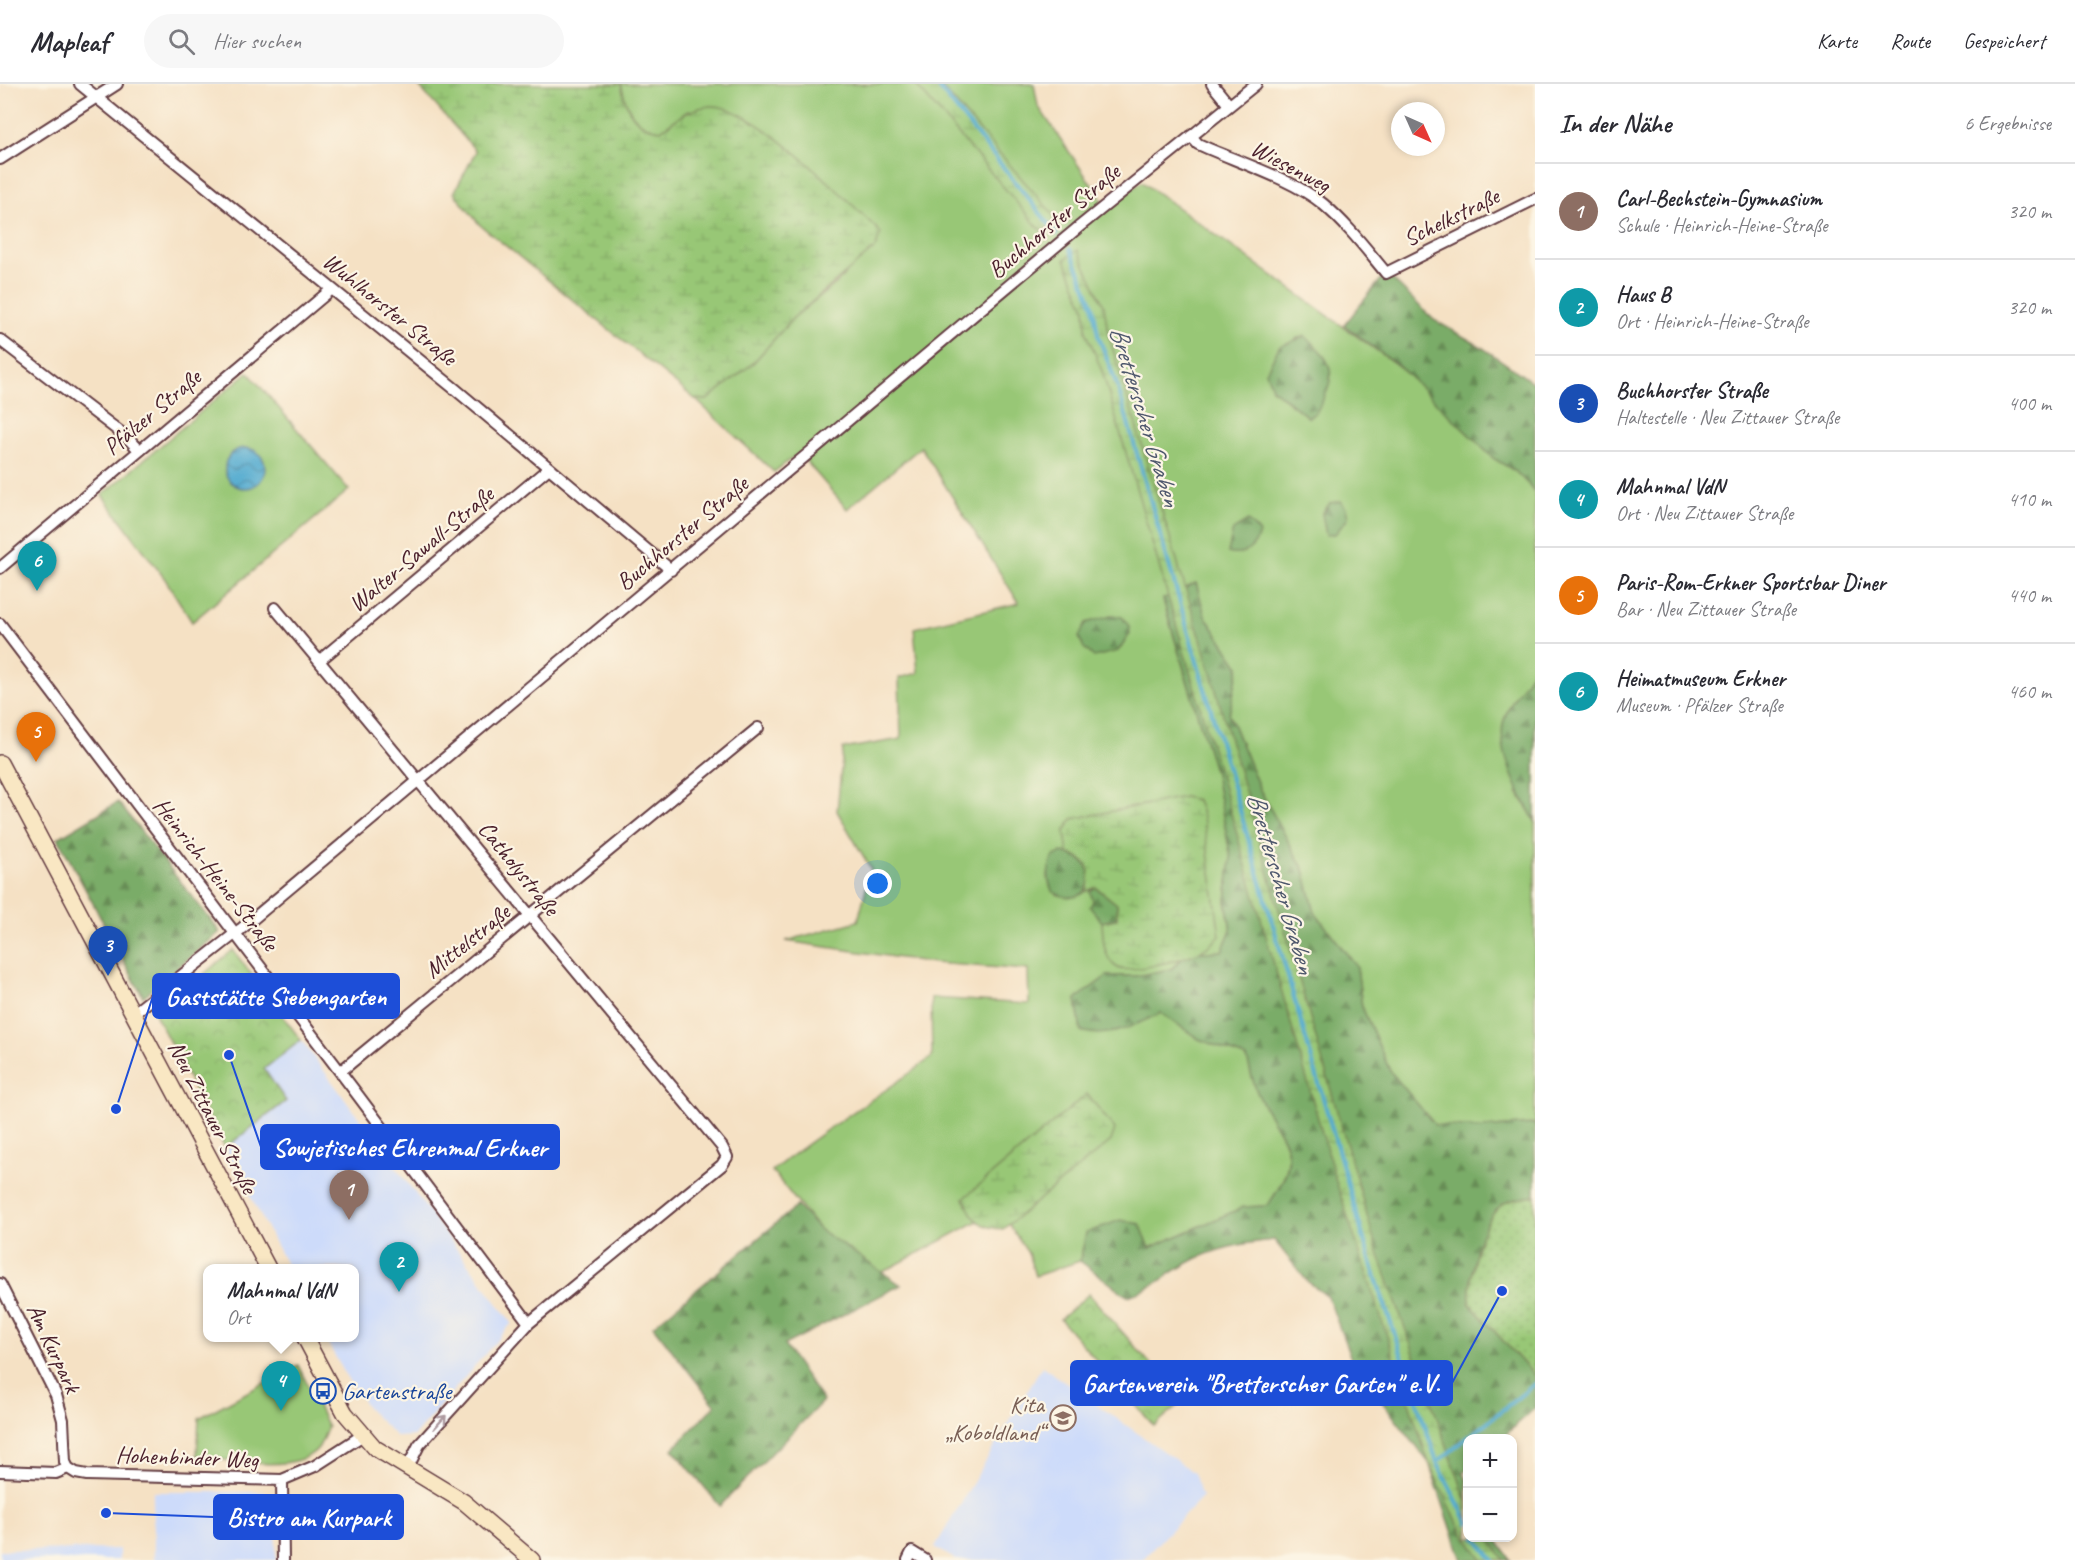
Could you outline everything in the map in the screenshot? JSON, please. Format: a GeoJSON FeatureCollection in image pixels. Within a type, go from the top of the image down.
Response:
{"type":"FeatureCollection","features":[{"type":"Feature","properties":{"kind":"main road","name":"Neu Zittauer Straße"},"geometry":{"type":"LineString","coordinates":[[0,763],[265,1264]]}},
{"type":"Feature","properties":{"kind":"main road"},"geometry":{"type":"LineString","coordinates":[[307,1342],[345,1413],[375,1448],[464,1502],[532,1560]]}},
{"type":"Feature","properties":{"kind":"street","name":"Wuhlhorster Straße"},"geometry":{"type":"LineString","coordinates":[[80,84],[671,570]]}},
{"type":"Feature","properties":{"kind":"street"},"geometry":{"type":"LineString","coordinates":[[0,159],[117,84]]}},
{"type":"Feature","properties":{"kind":"street"},"geometry":{"type":"LineString","coordinates":[[1212,84],[1228,105]]}},
{"type":"Feature","properties":{"kind":"street","name":"Buchhorster Straße"},"geometry":{"type":"LineString","coordinates":[[134,1013],[234,934],[1074,231],[1256,84]]}},
{"type":"Feature","properties":{"kind":"street","name":"Wiesenweg"},"geometry":{"type":"LineString","coordinates":[[1191,136],[1198,144],[1303,190],[1323,203],[1353,233],[1386,273]]}},
{"type":"Feature","properties":{"kind":"street","name":"Schelkstraße"},"geometry":{"type":"LineString","coordinates":[[1386,273],[1535,199]]}},
{"type":"Feature","properties":{"kind":"street","name":"Pfälzer Straße"},"geometry":{"type":"LineString","coordinates":[[0,568],[332,289]]}},
{"type":"Feature","properties":{"kind":"street"},"geometry":{"type":"LineString","coordinates":[[0,340],[128,438],[140,450]]}},
{"type":"Feature","properties":{"kind":"street","name":"Walter-Sawall-Straße"},"geometry":{"type":"LineString","coordinates":[[319,661],[549,468]]}},
{"type":"Feature","properties":{"kind":"street","name":"Catholystraße"},"geometry":{"type":"LineString","coordinates":[[275,608],[655,1065],[722,1147],[727,1157],[722,1165],[529,1323]]}},
{"type":"Feature","properties":{"kind":"street","name":"Heinrich-Heine-Straße"},"geometry":{"type":"LineString","coordinates":[[0,624],[234,934],[341,1071],[529,1323]]}},
{"type":"Feature","properties":{"kind":"street","name":"Mittelstraße"},"geometry":{"type":"LineString","coordinates":[[341,1071],[758,728]]}},
{"type":"Feature","properties":{"kind":"street","name":"Am Kurpark"},"geometry":{"type":"LineString","coordinates":[[0,1284],[56,1395],[63,1420],[65,1462],[68,1468]]}},
{"type":"Feature","properties":{"kind":"street"},"geometry":{"type":"LineString","coordinates":[[407,1469],[419,1444],[529,1323]]}},
{"type":"Feature","properties":{"kind":"street","name":"Hohenbinder Weg"},"geometry":{"type":"LineString","coordinates":[[0,1471],[56,1473],[68,1468],[76,1473],[87,1475],[282,1480],[315,1466],[363,1435]]}},
{"type":"Feature","properties":{"kind":"street"},"geometry":{"type":"LineString","coordinates":[[282,1480],[283,1560]]}},
{"type":"Feature","properties":{"kind":"street"},"geometry":{"type":"LineString","coordinates":[[910,1556],[926,1560]]}},
{"type":"Feature","properties":{"kind":"shaded area"},"geometry":{"type":"Polygon","coordinates":[[[301,1040],[512,1323],[414,1436],[397,1437],[370,1411],[349,1381],[327,1342],[359,1342],[359,1264],[286,1264],[225,1148],[285,1102],[264,1069],[301,1040]]]}},
{"type":"Feature","properties":{"kind":"shaded area","name":"Kita „Koboldland“"},"geometry":{"type":"Polygon","coordinates":[[[1042,1366],[1194,1473],[1202,1497],[1142,1560],[956,1560],[935,1547],[1042,1366]]]}},
{"type":"Feature","properties":{"kind":"shaded area"},"geometry":{"type":"Polygon","coordinates":[[[153,1492],[265,1492],[265,1502],[275,1502],[276,1560],[154,1560],[153,1492]]]}},
{"type":"Feature","properties":{"kind":"shaded area"},"geometry":{"type":"Polygon","coordinates":[[[119,1549],[119,1560],[0,1560],[0,1550],[119,1549]]]}},
{"type":"Feature","properties":{"kind":"green space"},"geometry":{"type":"Polygon","coordinates":[[[417,84],[621,84],[628,109],[637,121],[661,130],[696,109],[710,106],[728,109],[750,120],[800,156],[881,233],[875,248],[793,318],[753,363],[707,400],[695,399],[480,225],[454,193],[476,151],[417,84]]]}},
{"type":"Feature","properties":{"kind":"green space"},"geometry":{"type":"Polygon","coordinates":[[[621,84],[1034,84],[1038,106],[1106,206],[1142,182],[1401,368],[1493,458],[1515,471],[1535,491],[1535,667],[1511,707],[1518,792],[1535,821],[1535,1124],[1480,1128],[1435,1126],[1390,1071],[1362,1007],[1357,967],[1315,913],[1304,870],[1260,790],[1229,714],[1239,667],[1205,616],[1196,583],[1163,600],[1215,773],[1231,858],[1226,901],[1231,930],[1222,951],[1188,953],[1171,969],[1136,976],[1107,976],[1076,999],[1081,1032],[1124,1029],[1161,1013],[1199,1039],[1247,1058],[1258,1094],[1286,1148],[1288,1160],[1286,1172],[1279,1187],[1267,1206],[1244,1207],[1150,1248],[1087,1233],[1080,1261],[1035,1276],[1028,1253],[1004,1217],[989,1215],[881,1273],[819,1229],[772,1171],[811,1141],[932,1057],[931,998],[1029,1004],[1028,970],[934,963],[786,941],[858,921],[871,869],[837,811],[843,749],[901,739],[899,678],[918,673],[914,628],[1019,603],[921,447],[847,509],[799,453],[774,472],[695,399],[707,400],[753,363],[793,318],[838,282],[881,233],[797,154],[689,110],[661,130],[644,125],[629,109],[621,84]],[[1305,337],[1297,338],[1272,389],[1308,417],[1313,344],[1305,337]],[[1062,853],[1054,856],[1048,871],[1050,887],[1058,895],[1062,853]]]}},
{"type":"Feature","properties":{"kind":"green space"},"geometry":{"type":"Polygon","coordinates":[[[915,84],[939,84],[1057,219],[1043,233],[915,84]]]}},
{"type":"Feature","properties":{"kind":"green space"},"geometry":{"type":"Polygon","coordinates":[[[1078,250],[1104,306],[1108,333],[1208,663],[1376,1247],[1463,1491],[1463,1533],[1429,1463],[1335,1178],[1103,374],[1086,331],[1085,309],[1065,259],[1078,250]]]}},
{"type":"Feature","properties":{"kind":"green space"},"geometry":{"type":"Polygon","coordinates":[[[1386,273],[1434,320],[1480,346],[1535,384],[1535,491],[1515,471],[1493,458],[1401,368],[1344,325],[1386,273]]]}},
{"type":"Feature","properties":{"kind":"green space"},"geometry":{"type":"Polygon","coordinates":[[[1305,336],[1323,355],[1330,372],[1330,380],[1323,401],[1316,413],[1308,417],[1272,388],[1266,372],[1279,347],[1305,336]]]}},
{"type":"Feature","properties":{"kind":"green space"},"geometry":{"type":"Polygon","coordinates":[[[248,372],[349,490],[192,622],[165,579],[102,495],[248,372]]]}},
{"type":"Feature","properties":{"kind":"green space"},"geometry":{"type":"Polygon","coordinates":[[[1341,501],[1346,508],[1348,518],[1335,534],[1326,535],[1322,514],[1330,503],[1341,501]]]}},
{"type":"Feature","properties":{"kind":"green space"},"geometry":{"type":"Polygon","coordinates":[[[1248,521],[1259,532],[1252,547],[1244,553],[1228,553],[1233,530],[1248,521]]]}},
{"type":"Feature","properties":{"kind":"green space"},"geometry":{"type":"Polygon","coordinates":[[[1196,583],[1205,616],[1239,667],[1229,714],[1260,790],[1304,870],[1315,913],[1357,967],[1362,1007],[1390,1071],[1435,1125],[1480,1128],[1535,1124],[1535,1196],[1506,1202],[1494,1213],[1481,1236],[1473,1265],[1470,1292],[1470,1304],[1535,1376],[1535,1408],[1506,1434],[1463,1434],[1463,1542],[1499,1542],[1511,1560],[1462,1560],[1429,1463],[1353,1364],[1328,1297],[1307,1281],[1274,1240],[1241,1245],[1208,1254],[1188,1263],[1151,1286],[1127,1296],[1080,1261],[1086,1233],[1120,1220],[1140,1224],[1150,1248],[1244,1207],[1267,1206],[1286,1172],[1288,1160],[1287,1148],[1282,1137],[1256,1090],[1247,1058],[1199,1039],[1161,1013],[1122,1030],[1102,1034],[1081,1031],[1076,999],[1107,976],[1136,976],[1171,969],[1188,953],[1222,951],[1231,930],[1226,901],[1231,858],[1215,773],[1163,599],[1196,583]]]}},
{"type":"Feature","properties":{"kind":"green space"},"geometry":{"type":"Polygon","coordinates":[[[1111,616],[1122,617],[1129,626],[1130,634],[1118,651],[1094,657],[1084,648],[1079,637],[1086,623],[1111,616]]]}},
{"type":"Feature","properties":{"kind":"green space"},"geometry":{"type":"Polygon","coordinates":[[[1535,667],[1535,821],[1512,774],[1502,736],[1508,709],[1535,667]]]}},
{"type":"Feature","properties":{"kind":"green space"},"geometry":{"type":"Polygon","coordinates":[[[1184,797],[1197,800],[1203,817],[1220,936],[1205,949],[1188,956],[1143,968],[1118,968],[1109,960],[1102,922],[1117,919],[1117,904],[1096,887],[1085,892],[1089,879],[1088,868],[1081,859],[1068,854],[1065,831],[1072,819],[1184,797]]]}},
{"type":"Feature","properties":{"kind":"green space"},"geometry":{"type":"Polygon","coordinates":[[[118,802],[220,932],[143,997],[58,838],[118,802]]]}},
{"type":"Feature","properties":{"kind":"green space"},"geometry":{"type":"Polygon","coordinates":[[[1062,853],[1078,858],[1087,866],[1091,875],[1090,884],[1084,892],[1076,896],[1065,897],[1052,891],[1050,886],[1050,865],[1054,856],[1062,853]]]}},
{"type":"Feature","properties":{"kind":"green space"},"geometry":{"type":"Polygon","coordinates":[[[1095,887],[1117,904],[1117,919],[1102,922],[1090,907],[1093,901],[1090,892],[1095,887]]]}},
{"type":"Feature","properties":{"kind":"green space"},"geometry":{"type":"Polygon","coordinates":[[[233,950],[301,1040],[264,1069],[286,1101],[225,1148],[155,1014],[233,950]]]}},
{"type":"Feature","properties":{"kind":"green space"},"geometry":{"type":"Polygon","coordinates":[[[1087,1094],[1115,1129],[1111,1141],[1003,1229],[988,1227],[978,1221],[970,1212],[964,1198],[1087,1094]]]}},
{"type":"Feature","properties":{"kind":"green space"},"geometry":{"type":"Polygon","coordinates":[[[1535,1196],[1535,1376],[1470,1304],[1470,1292],[1473,1265],[1481,1236],[1494,1213],[1506,1202],[1535,1196]]]}},
{"type":"Feature","properties":{"kind":"green space"},"geometry":{"type":"Polygon","coordinates":[[[797,1206],[819,1229],[901,1285],[784,1345],[823,1401],[720,1506],[673,1449],[715,1405],[653,1326],[797,1206]]]}},
{"type":"Feature","properties":{"kind":"green space"},"geometry":{"type":"Polygon","coordinates":[[[1089,1294],[1183,1401],[1154,1426],[1060,1319],[1089,1294]]]}},
{"type":"Feature","properties":{"kind":"green space"},"geometry":{"type":"Polygon","coordinates":[[[298,1365],[328,1427],[318,1448],[308,1456],[278,1463],[260,1464],[197,1456],[199,1418],[298,1365]]]}},
{"type":"Feature","properties":{"kind":"green space"},"geometry":{"type":"Polygon","coordinates":[[[1470,1542],[1492,1542],[1504,1560],[1483,1560],[1470,1542]]]}},
{"type":"Feature","properties":{"kind":"water"},"geometry":{"type":"Polygon","coordinates":[[[245,448],[259,454],[265,468],[259,482],[245,488],[231,482],[225,468],[231,454],[245,448]]]}},
{"type":"Feature","properties":{"kind":"waterway","name":"Bretterscher Graben"},"geometry":{"type":"LineString","coordinates":[[936,84],[1057,234]]}},
{"type":"Feature","properties":{"kind":"waterway","name":"Bretterscher Graben"},"geometry":{"type":"LineString","coordinates":[[1070,249],[1093,305],[1098,335],[1118,388],[1369,1257],[1437,1462],[1463,1513]]}},
{"type":"Feature","properties":{"kind":"waterway"},"geometry":{"type":"LineString","coordinates":[[1437,1462],[1535,1384]]}},
{"type":"Feature","properties":{"kind":"waterway","name":"Bretterscher Graben"},"geometry":{"type":"LineString","coordinates":[[1479,1542],[1493,1560]]}},
{"type":"Feature","properties":{"kind":"place","name":"Heimatmuseum Erkner"},"geometry":{"type":"Point","coordinates":[37,591]}},
{"type":"Feature","properties":{"kind":"place","name":"Paris-Rom-Erkner Sportsbar Diner"},"geometry":{"type":"Point","coordinates":[36,762]}},
{"type":"Feature","properties":{"kind":"place","name":"Buchhorster Straße"},"geometry":{"type":"Point","coordinates":[108,976]}},
{"type":"Feature","properties":{"kind":"place","name":"Sowjetisches Ehrenmal Erkner"},"geometry":{"type":"Point","coordinates":[229,1055]}},
{"type":"Feature","properties":{"kind":"place","name":"Gaststätte Siebengarten"},"geometry":{"type":"Point","coordinates":[116,1109]}},
{"type":"Feature","properties":{"kind":"place","name":"Carl-Bechstein-Gymnasium"},"geometry":{"type":"Point","coordinates":[349,1220]}},
{"type":"Feature","properties":{"kind":"place","name":"Gartenverein \"Bretterscher Garten\" e.V."},"geometry":{"type":"Point","coordinates":[1502,1291]}},
{"type":"Feature","properties":{"kind":"place","name":"Haus B"},"geometry":{"type":"Point","coordinates":[399,1292]}},
{"type":"Feature","properties":{"kind":"place","name":"Gartenstraße"},"geometry":{"type":"Point","coordinates":[323,1391]}},
{"type":"Feature","properties":{"kind":"place","name":"Mahnmal VdN"},"geometry":{"type":"Point","coordinates":[281,1411]}},
{"type":"Feature","properties":{"kind":"place","name":"Kita „Koboldland“"},"geometry":{"type":"Point","coordinates":[1063,1418]}},
{"type":"Feature","properties":{"kind":"place","name":"Bistro am Kurpark"},"geometry":{"type":"Point","coordinates":[106,1513]}}]}
